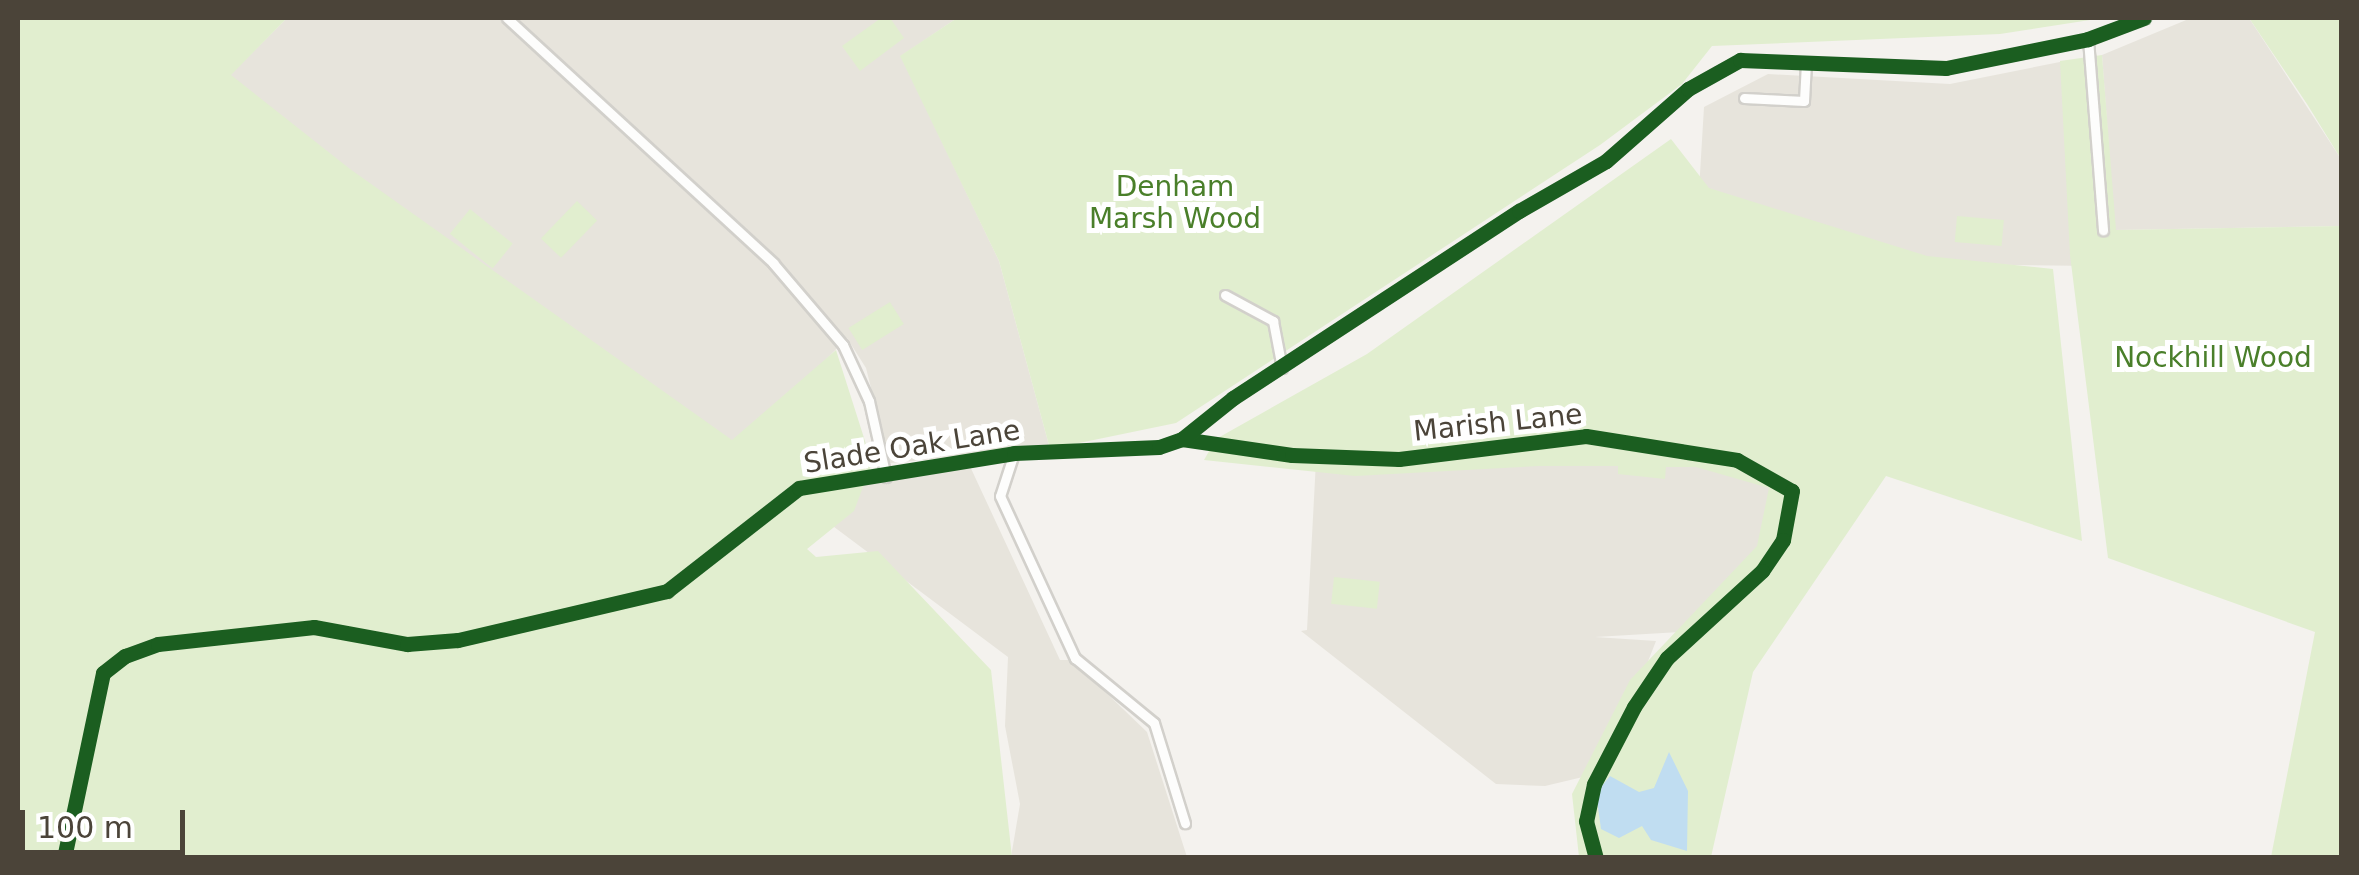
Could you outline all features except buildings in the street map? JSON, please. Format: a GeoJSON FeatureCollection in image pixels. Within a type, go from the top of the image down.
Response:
{"type":"FeatureCollection","features":[{"type":"Feature","properties":{"kind":"street"},"geometry":{"type":"LineString","coordinates":[[507,18],[773,262],[843,345],[869,402],[886,477]]}},
{"type":"Feature","properties":{"kind":"street","name":"Slade Oak Lane"},"geometry":{"type":"LineString","coordinates":[[64,858],[103,673],[125,656],[158,644],[314,627],[407,644],[458,640],[560,612],[635,603],[667,591],[799,488],[886,477],[1014,453],[1121,452],[1182,439],[1282,368],[1606,161],[1688,89],[1740,60],[1946,68],[2088,39],[2144,18]]}},
{"type":"Feature","properties":{"kind":"street"},"geometry":{"type":"LineString","coordinates":[[2088,39],[2102,230]]}},
{"type":"Feature","properties":{"kind":"street"},"geometry":{"type":"LineString","coordinates":[[1744,98],[1804,101],[1806,63]]}},
{"type":"Feature","properties":{"kind":"street"},"geometry":{"type":"LineString","coordinates":[[1225,295],[1274,321],[1282,368]]}},
{"type":"Feature","properties":{"kind":"street","name":"Marish Lane"},"geometry":{"type":"LineString","coordinates":[[1182,439],[1292,455],[1400,458],[1586,436],[1737,460],[1792,491],[1783,540],[1762,571],[1667,658],[1634,706],[1594,784],[1586,820],[1596,858]]}},
{"type":"Feature","properties":{"kind":"street"},"geometry":{"type":"LineString","coordinates":[[1014,453],[1000,496],[1075,658],[1154,722],[1185,823]]}},
{"type":"Feature","properties":{"kind":"shaded area"},"geometry":{"type":"Polygon","coordinates":[[[287,18],[957,18],[901,56],[999,261],[1050,449],[890,463],[866,368],[847,338],[716,472],[223,82],[287,18]]]}},
{"type":"Feature","properties":{"kind":"shaded area"},"geometry":{"type":"Polygon","coordinates":[[[2191,18],[2249,18],[2341,159],[2341,226],[2115,230],[2102,55],[2191,18]]]}},
{"type":"Feature","properties":{"kind":"shaded area"},"geometry":{"type":"Polygon","coordinates":[[[2070,60],[2094,266],[1940,264],[1694,274],[1704,107],[1768,74],[1950,84],[2070,60]]]}},
{"type":"Feature","properties":{"kind":"shaded area"},"geometry":{"type":"Polygon","coordinates":[[[1515,446],[1759,473],[1787,498],[1776,536],[1680,632],[1595,637],[1656,641],[1632,702],[1587,776],[1545,786],[1496,784],[1301,631],[1307,630],[1316,461],[1515,446]]]}},
{"type":"Feature","properties":{"kind":"shaded area"},"geometry":{"type":"Polygon","coordinates":[[[968,462],[1060,660],[1072,660],[1147,732],[1187,857],[1011,857],[1020,804],[1005,726],[1008,657],[794,497],[968,462]]]}},
{"type":"Feature","properties":{"kind":"green space"},"geometry":{"type":"Polygon","coordinates":[[[18,18],[287,18],[231,75],[350,169],[732,440],[836,350],[872,463],[854,511],[807,549],[816,557],[878,551],[991,670],[1012,857],[18,857],[18,18]]]}},
{"type":"Feature","properties":{"kind":"green space"},"geometry":{"type":"Polygon","coordinates":[[[881,18],[890,18],[904,38],[860,71],[842,46],[881,18]]]}},
{"type":"Feature","properties":{"kind":"green space","name":"Denham Marsh Wood"},"geometry":{"type":"Polygon","coordinates":[[[957,18],[2103,18],[2000,34],[1712,46],[1682,84],[1600,145],[1176,423],[1050,449],[999,261],[900,56],[957,18]]]}},
{"type":"Feature","properties":{"kind":"green space"},"geometry":{"type":"Polygon","coordinates":[[[2249,18],[2341,18],[2341,159],[2307,104],[2249,18]]]}},
{"type":"Feature","properties":{"kind":"green space","name":"Nockhill Wood"},"geometry":{"type":"Polygon","coordinates":[[[2102,55],[2116,230],[2341,226],[2341,857],[2271,857],[2315,632],[2108,558],[2070,255],[2060,61],[2102,55]]]}},
{"type":"Feature","properties":{"kind":"green space"},"geometry":{"type":"Polygon","coordinates":[[[1671,139],[1709,188],[1927,256],[2053,269],[2082,541],[1886,476],[1753,672],[1711,857],[1579,857],[1572,794],[1630,680],[1757,546],[1769,488],[1696,467],[1666,467],[1665,479],[1618,474],[1618,466],[1539,466],[1355,476],[1204,460],[1216,439],[1367,354],[1671,139]]]}},
{"type":"Feature","properties":{"kind":"green space"},"geometry":{"type":"Polygon","coordinates":[[[577,201],[597,220],[561,258],[541,238],[577,201]]]}},
{"type":"Feature","properties":{"kind":"green space"},"geometry":{"type":"Polygon","coordinates":[[[470,209],[513,244],[493,268],[450,234],[470,209]]]}},
{"type":"Feature","properties":{"kind":"green space"},"geometry":{"type":"Polygon","coordinates":[[[1957,216],[2004,220],[2002,246],[1955,242],[1957,216]]]}},
{"type":"Feature","properties":{"kind":"green space"},"geometry":{"type":"Polygon","coordinates":[[[890,302],[904,324],[862,350],[848,328],[890,302]]]}},
{"type":"Feature","properties":{"kind":"green space"},"geometry":{"type":"Polygon","coordinates":[[[1334,577],[1380,582],[1377,609],[1331,604],[1334,577]]]}},
{"type":"Feature","properties":{"kind":"water"},"geometry":{"type":"Polygon","coordinates":[[[1669,752],[1688,791],[1687,851],[1651,840],[1642,826],[1619,838],[1601,829],[1596,793],[1610,776],[1639,792],[1654,788],[1669,752]]]}},
{"type":"Feature","properties":{"kind":"cycle path"},"geometry":{"type":"LineString","coordinates":[[64,858],[103,673],[125,656],[158,644],[314,627],[407,644],[458,640],[667,591],[799,488],[1014,453],[1159,447],[1182,439],[1233,398],[1519,211],[1606,161],[1688,89],[1740,60],[1946,68],[2088,39],[2144,18]]}},
{"type":"Feature","properties":{"kind":"cycle path"},"geometry":{"type":"LineString","coordinates":[[1182,439],[1292,455],[1399,459],[1586,436],[1737,460],[1792,491],[1783,540],[1762,571],[1667,658],[1634,707],[1594,784],[1586,821],[1596,858]]}}]}
